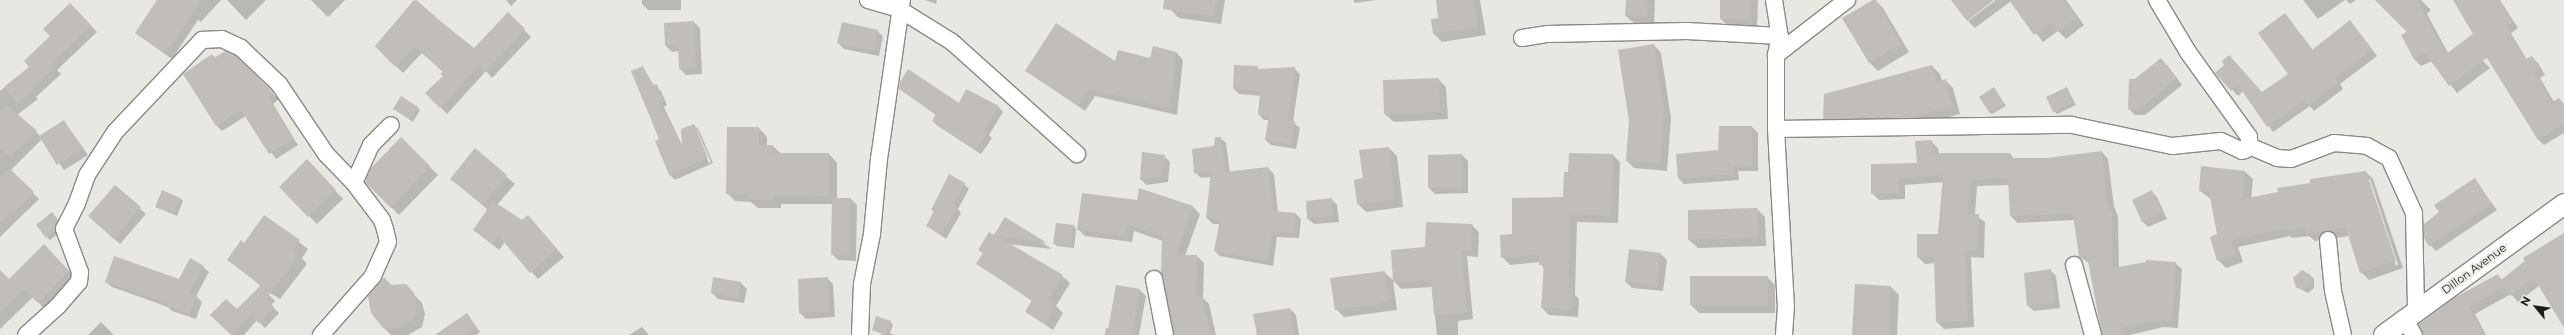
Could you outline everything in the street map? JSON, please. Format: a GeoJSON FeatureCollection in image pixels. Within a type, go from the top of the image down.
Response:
{"type":"FeatureCollection","features":[{"type":"Feature","properties":{"kind":"street"},"geometry":{"type":"LineString","coordinates":[[868,0],[900,4],[952,42],[1077,154]]}},
{"type":"Feature","properties":{"kind":"street"},"geometry":{"type":"LineString","coordinates":[[1774,0],[1780,36],[1776,55],[1776,129],[1786,306],[1784,335]]}},
{"type":"Feature","properties":{"kind":"street"},"geometry":{"type":"LineString","coordinates":[[1776,55],[1847,0]]}},
{"type":"Feature","properties":{"kind":"street"},"geometry":{"type":"LineString","coordinates":[[2157,0],[2188,52],[2249,137],[2249,146]]}},
{"type":"Feature","properties":{"kind":"street"},"geometry":{"type":"LineString","coordinates":[[860,335],[862,284],[872,234],[900,4]]}},
{"type":"Feature","properties":{"kind":"street"},"geometry":{"type":"LineString","coordinates":[[1522,38],[1548,34],[1687,32],[1780,36]]}},
{"type":"Feature","properties":{"kind":"street"},"geometry":{"type":"LineString","coordinates":[[26,335],[63,302],[79,282],[80,272],[64,228],[77,203],[87,175],[115,132],[202,40],[222,39],[246,53],[279,84],[326,154],[354,183],[382,220],[388,242],[373,276],[321,335]]}},
{"type":"Feature","properties":{"kind":"street"},"geometry":{"type":"LineString","coordinates":[[1776,129],[2072,124],[2172,146],[2221,141],[2242,151],[2249,146]]}},
{"type":"Feature","properties":{"kind":"street"},"geometry":{"type":"LineString","coordinates":[[354,183],[371,145],[391,125]]}},
{"type":"Feature","properties":{"kind":"street"},"geometry":{"type":"LineString","coordinates":[[2249,146],[2277,158],[2291,159],[2334,143],[2367,146],[2389,158],[2414,213],[2412,321]]}},
{"type":"Feature","properties":{"kind":"street","name":"Dillon Avenue"},"geometry":{"type":"LineString","coordinates":[[2384,335],[2412,321],[2564,204]]}},
{"type":"Feature","properties":{"kind":"street"},"geometry":{"type":"LineString","coordinates":[[2328,240],[2333,291],[2343,335]]}},
{"type":"Feature","properties":{"kind":"street"},"geometry":{"type":"LineString","coordinates":[[2074,265],[2093,335]]}},
{"type":"Feature","properties":{"kind":"street"},"geometry":{"type":"LineString","coordinates":[[1154,279],[1165,335]]}},
{"type":"Feature","properties":{"kind":"building"},"geometry":{"type":"Polygon","coordinates":[[[157,0],[202,0],[165,54],[135,33],[157,0]]]}},
{"type":"Feature","properties":{"kind":"building"},"geometry":{"type":"Polygon","coordinates":[[[414,0],[474,48],[508,12],[525,29],[485,72],[479,65],[440,108],[425,93],[443,76],[440,74],[443,71],[415,47],[395,67],[375,46],[414,0]]]}},
{"type":"Feature","properties":{"kind":"building"},"geometry":{"type":"Polygon","coordinates":[[[1164,0],[1216,0],[1213,17],[1163,9],[1164,0]]]}},
{"type":"Feature","properties":{"kind":"building"},"geometry":{"type":"Polygon","coordinates":[[[1436,0],[1474,0],[1478,27],[1433,34],[1431,19],[1438,18],[1436,0]]]}},
{"type":"Feature","properties":{"kind":"building"},"geometry":{"type":"Polygon","coordinates":[[[1626,0],[1648,0],[1647,17],[1625,16],[1626,0]]]}},
{"type":"Feature","properties":{"kind":"building"},"geometry":{"type":"Polygon","coordinates":[[[1720,0],[1751,0],[1750,20],[1720,19],[1720,0]]]}},
{"type":"Feature","properties":{"kind":"building"},"geometry":{"type":"Polygon","coordinates":[[[1873,0],[1876,0],[1901,44],[1869,63],[1842,18],[1873,0]]]}},
{"type":"Feature","properties":{"kind":"building"},"geometry":{"type":"Polygon","coordinates":[[[1951,0],[1994,0],[1967,21],[1951,0]]]}},
{"type":"Feature","properties":{"kind":"building"},"geometry":{"type":"Polygon","coordinates":[[[2009,0],[2065,0],[2077,17],[2058,32],[2051,23],[2034,35],[2009,0]]]}},
{"type":"Feature","properties":{"kind":"building"},"geometry":{"type":"Polygon","coordinates":[[[2375,0],[2417,0],[2446,54],[2473,34],[2453,0],[2499,0],[2513,22],[2506,26],[2526,59],[2532,56],[2540,69],[2534,72],[2552,102],[2559,98],[2564,106],[2564,124],[2538,140],[2487,58],[2449,86],[2425,53],[2414,59],[2401,35],[2407,32],[2375,0]]]}},
{"type":"Feature","properties":{"kind":"building"},"geometry":{"type":"Polygon","coordinates":[[[70,3],[91,25],[52,63],[55,67],[30,90],[32,92],[17,104],[4,87],[29,67],[24,61],[50,36],[43,29],[70,3]]]}},
{"type":"Feature","properties":{"kind":"building"},"geometry":{"type":"Polygon","coordinates":[[[2285,13],[2312,50],[2350,20],[2372,49],[2335,78],[2338,83],[2308,105],[2304,101],[2267,127],[2238,85],[2231,91],[2215,73],[2224,65],[2222,61],[2229,55],[2262,92],[2288,74],[2258,33],[2285,13]]]}},
{"type":"Feature","properties":{"kind":"building"},"geometry":{"type":"Polygon","coordinates":[[[694,21],[696,68],[679,69],[678,45],[665,46],[664,23],[694,21]]]}},
{"type":"Feature","properties":{"kind":"building"},"geometry":{"type":"Polygon","coordinates":[[[842,22],[878,30],[874,51],[837,43],[842,22]]]}},
{"type":"Feature","properties":{"kind":"building"},"geometry":{"type":"Polygon","coordinates":[[[1056,23],[1115,61],[1118,50],[1150,58],[1153,46],[1176,52],[1170,108],[1088,89],[1078,105],[1025,71],[1056,23]]]}},
{"type":"Feature","properties":{"kind":"building"},"geometry":{"type":"Polygon","coordinates":[[[1654,44],[1664,110],[1660,164],[1626,161],[1629,121],[1618,50],[1654,44]]]}},
{"type":"Feature","properties":{"kind":"building"},"geometry":{"type":"Polygon","coordinates":[[[225,51],[236,56],[274,93],[268,98],[293,139],[269,154],[241,110],[216,126],[183,74],[212,54],[214,58],[225,51]]]}},
{"type":"Feature","properties":{"kind":"building"},"geometry":{"type":"Polygon","coordinates":[[[2161,58],[2177,78],[2139,110],[2128,109],[2129,79],[2135,79],[2161,58]]]}},
{"type":"Feature","properties":{"kind":"building"},"geometry":{"type":"Polygon","coordinates":[[[1234,65],[1258,66],[1258,69],[1295,67],[1288,120],[1295,121],[1291,145],[1265,140],[1269,116],[1258,115],[1260,91],[1233,89],[1234,65]]]}},
{"type":"Feature","properties":{"kind":"building"},"geometry":{"type":"Polygon","coordinates":[[[1932,65],[1937,82],[1946,79],[1952,106],[1909,118],[1823,119],[1824,94],[1932,65]]]}},
{"type":"Feature","properties":{"kind":"building"},"geometry":{"type":"Polygon","coordinates":[[[643,66],[652,86],[657,84],[663,100],[659,102],[682,146],[681,129],[694,124],[708,158],[669,175],[655,141],[659,139],[631,71],[643,66]]]}},
{"type":"Feature","properties":{"kind":"building"},"geometry":{"type":"Polygon","coordinates":[[[908,69],[959,103],[966,89],[999,106],[984,130],[988,132],[975,150],[932,121],[936,114],[899,89],[900,82],[908,69]]]}},
{"type":"Feature","properties":{"kind":"building"},"geometry":{"type":"Polygon","coordinates":[[[1439,78],[1440,112],[1384,114],[1383,80],[1439,78]]]}},
{"type":"Feature","properties":{"kind":"building"},"geometry":{"type":"Polygon","coordinates":[[[1994,87],[2004,103],[1989,112],[1979,97],[1994,87]]]}},
{"type":"Feature","properties":{"kind":"building"},"geometry":{"type":"Polygon","coordinates":[[[2067,87],[2074,102],[2053,112],[2046,97],[2067,87]]]}},
{"type":"Feature","properties":{"kind":"building"},"geometry":{"type":"Polygon","coordinates":[[[401,96],[418,107],[410,119],[393,109],[401,96]]]}},
{"type":"Feature","properties":{"kind":"building"},"geometry":{"type":"Polygon","coordinates":[[[7,105],[37,131],[10,157],[0,148],[0,113],[7,105]]]}},
{"type":"Feature","properties":{"kind":"building"},"geometry":{"type":"Polygon","coordinates":[[[64,120],[82,149],[57,165],[39,136],[64,120]]]}},
{"type":"Feature","properties":{"kind":"building"},"geometry":{"type":"Polygon","coordinates":[[[1719,126],[1752,126],[1753,166],[1733,165],[1734,174],[1678,179],[1676,154],[1718,150],[1719,126]]]}},
{"type":"Feature","properties":{"kind":"building"},"geometry":{"type":"Polygon","coordinates":[[[727,127],[759,127],[759,145],[773,145],[773,153],[829,153],[829,197],[773,196],[773,200],[748,200],[748,194],[726,194],[727,127]]]}},
{"type":"Feature","properties":{"kind":"building"},"geometry":{"type":"Polygon","coordinates":[[[401,137],[430,166],[391,208],[365,182],[371,168],[401,137]]]}},
{"type":"Feature","properties":{"kind":"building"},"geometry":{"type":"Polygon","coordinates":[[[1215,137],[1221,137],[1225,172],[1268,167],[1273,211],[1296,213],[1294,233],[1272,232],[1268,261],[1214,251],[1220,220],[1206,218],[1211,171],[1194,173],[1192,149],[1214,146],[1215,137]]]}},
{"type":"Feature","properties":{"kind":"building"},"geometry":{"type":"Polygon","coordinates":[[[1932,140],[1933,153],[2010,153],[2010,158],[2046,158],[2102,151],[2107,199],[2110,210],[2112,209],[2113,268],[2146,262],[2146,260],[2176,262],[2172,321],[2156,321],[2123,327],[2124,335],[2102,335],[2087,256],[2079,257],[2073,214],[2010,216],[2008,178],[1970,180],[1968,214],[1979,214],[1977,251],[1965,251],[1968,321],[1936,322],[1934,257],[1917,257],[1917,234],[1938,234],[1943,175],[1899,178],[1899,193],[1871,194],[1871,164],[1917,163],[1915,141],[1932,140]]]}},
{"type":"Feature","properties":{"kind":"building"},"geometry":{"type":"Polygon","coordinates":[[[1389,147],[1395,199],[1357,204],[1354,180],[1363,178],[1359,150],[1389,147]]]}},
{"type":"Feature","properties":{"kind":"building"},"geometry":{"type":"Polygon","coordinates":[[[475,148],[507,175],[483,205],[450,179],[475,148]]]}},
{"type":"Feature","properties":{"kind":"building"},"geometry":{"type":"Polygon","coordinates":[[[1142,152],[1165,155],[1162,177],[1140,180],[1142,152]]]}},
{"type":"Feature","properties":{"kind":"building"},"geometry":{"type":"Polygon","coordinates":[[[1569,153],[1613,154],[1611,216],[1570,215],[1569,291],[1572,291],[1571,310],[1541,308],[1544,265],[1539,265],[1539,255],[1501,258],[1500,235],[1512,234],[1512,198],[1563,197],[1564,172],[1568,172],[1569,153]]]}},
{"type":"Feature","properties":{"kind":"building"},"geometry":{"type":"Polygon","coordinates":[[[1462,154],[1462,188],[1428,188],[1428,155],[1462,154]]]}},
{"type":"Feature","properties":{"kind":"building"},"geometry":{"type":"Polygon","coordinates":[[[307,159],[336,190],[308,217],[279,187],[307,159]]]}},
{"type":"Feature","properties":{"kind":"building"},"geometry":{"type":"Polygon","coordinates":[[[2201,166],[2245,171],[2243,199],[2278,192],[2277,188],[2310,183],[2310,179],[2366,171],[2396,261],[2360,273],[2346,228],[2307,234],[2304,228],[2283,231],[2283,229],[2231,240],[2236,255],[2217,261],[2210,237],[2217,234],[2209,192],[2199,191],[2201,166]]]}},
{"type":"Feature","properties":{"kind":"building"},"geometry":{"type":"Polygon","coordinates":[[[9,168],[34,192],[11,215],[10,213],[0,223],[0,178],[9,168]]]}},
{"type":"Feature","properties":{"kind":"building"},"geometry":{"type":"Polygon","coordinates":[[[949,174],[965,183],[953,205],[957,207],[941,235],[926,226],[934,211],[931,210],[949,174]]]}},
{"type":"Feature","properties":{"kind":"building"},"geometry":{"type":"Polygon","coordinates":[[[2475,178],[2492,204],[2429,246],[2424,238],[2424,224],[2439,212],[2434,205],[2475,178]]]}},
{"type":"Feature","properties":{"kind":"building"},"geometry":{"type":"Polygon","coordinates":[[[115,185],[141,207],[114,239],[88,216],[115,185]]]}},
{"type":"Feature","properties":{"kind":"building"},"geometry":{"type":"Polygon","coordinates":[[[1139,188],[1193,206],[1176,255],[1197,255],[1196,297],[1202,296],[1211,335],[1174,335],[1161,273],[1162,236],[1127,225],[1126,236],[1077,230],[1082,193],[1137,200],[1139,188]]]}},
{"type":"Feature","properties":{"kind":"building"},"geometry":{"type":"Polygon","coordinates":[[[162,190],[180,198],[174,214],[155,207],[162,190]]]}},
{"type":"Feature","properties":{"kind":"building"},"geometry":{"type":"Polygon","coordinates":[[[2152,190],[2162,213],[2142,222],[2132,200],[2152,190]]]}},
{"type":"Feature","properties":{"kind":"building"},"geometry":{"type":"Polygon","coordinates":[[[832,198],[851,198],[850,255],[831,255],[832,198]]]}},
{"type":"Feature","properties":{"kind":"building"},"geometry":{"type":"Polygon","coordinates":[[[1332,198],[1333,216],[1307,219],[1306,201],[1332,198]]]}},
{"type":"Feature","properties":{"kind":"building"},"geometry":{"type":"Polygon","coordinates":[[[493,201],[522,220],[528,215],[557,249],[530,273],[498,235],[492,244],[473,230],[493,201]]]}},
{"type":"Feature","properties":{"kind":"building"},"geometry":{"type":"Polygon","coordinates":[[[1757,208],[1758,238],[1688,240],[1688,210],[1757,208]]]}},
{"type":"Feature","properties":{"kind":"building"},"geometry":{"type":"Polygon","coordinates":[[[52,212],[58,220],[55,231],[46,238],[36,225],[52,212]]]}},
{"type":"Feature","properties":{"kind":"building"},"geometry":{"type":"Polygon","coordinates":[[[264,215],[300,240],[293,250],[299,255],[271,292],[227,260],[241,240],[244,243],[264,215]]]}},
{"type":"Feature","properties":{"kind":"building"},"geometry":{"type":"Polygon","coordinates":[[[1005,217],[1047,243],[997,236],[1063,275],[1048,300],[1056,305],[1045,324],[1025,312],[1032,300],[976,264],[983,253],[978,250],[989,232],[994,235],[1005,217]]]}},
{"type":"Feature","properties":{"kind":"building"},"geometry":{"type":"Polygon","coordinates":[[[1426,222],[1472,224],[1471,250],[1461,250],[1467,312],[1434,315],[1431,280],[1393,282],[1391,250],[1425,247],[1426,222]]]}},
{"type":"Feature","properties":{"kind":"building"},"geometry":{"type":"Polygon","coordinates":[[[1056,223],[1074,225],[1071,246],[1053,244],[1056,223]]]}},
{"type":"Feature","properties":{"kind":"building"},"geometry":{"type":"Polygon","coordinates":[[[2564,233],[2564,328],[2534,278],[2510,296],[2504,287],[2469,307],[2484,335],[2423,335],[2419,324],[2454,298],[2498,274],[2501,280],[2525,261],[2523,258],[2564,233]]]}},
{"type":"Feature","properties":{"kind":"building"},"geometry":{"type":"Polygon","coordinates":[[[44,244],[69,271],[38,303],[24,289],[0,313],[0,270],[9,279],[44,244]]]}},
{"type":"Feature","properties":{"kind":"building"},"geometry":{"type":"Polygon","coordinates":[[[1629,249],[1661,253],[1657,286],[1625,282],[1629,249]]]}},
{"type":"Feature","properties":{"kind":"building"},"geometry":{"type":"Polygon","coordinates":[[[114,256],[179,279],[190,258],[204,266],[189,293],[197,295],[190,314],[165,306],[166,303],[105,282],[114,256]]]}},
{"type":"Feature","properties":{"kind":"building"},"geometry":{"type":"Polygon","coordinates":[[[2051,269],[2055,303],[2027,306],[2024,273],[2051,269]]]}},
{"type":"Feature","properties":{"kind":"building"},"geometry":{"type":"Polygon","coordinates":[[[2302,270],[2311,275],[2311,285],[2304,290],[2296,287],[2293,278],[2302,270]]]}},
{"type":"Feature","properties":{"kind":"building"},"geometry":{"type":"Polygon","coordinates":[[[1385,271],[1389,302],[1335,310],[1330,278],[1385,271]]]}},
{"type":"Feature","properties":{"kind":"building"},"geometry":{"type":"Polygon","coordinates":[[[1690,276],[1768,276],[1768,305],[1690,305],[1690,276]]]}},
{"type":"Feature","properties":{"kind":"building"},"geometry":{"type":"Polygon","coordinates":[[[384,277],[391,285],[406,284],[414,293],[417,305],[414,319],[396,329],[383,328],[371,313],[368,296],[384,277]]]}},
{"type":"Feature","properties":{"kind":"building"},"geometry":{"type":"Polygon","coordinates":[[[713,277],[741,282],[738,298],[711,293],[713,277]]]}},
{"type":"Feature","properties":{"kind":"building"},"geometry":{"type":"Polygon","coordinates":[[[828,277],[829,312],[799,313],[798,279],[828,277]]]}},
{"type":"Feature","properties":{"kind":"building"},"geometry":{"type":"Polygon","coordinates":[[[1855,284],[1891,286],[1889,335],[1852,335],[1855,284]]]}},
{"type":"Feature","properties":{"kind":"building"},"geometry":{"type":"Polygon","coordinates":[[[261,285],[270,294],[266,299],[274,307],[259,323],[251,315],[231,335],[210,315],[226,299],[237,309],[261,285]]]}},
{"type":"Feature","properties":{"kind":"building"},"geometry":{"type":"Polygon","coordinates":[[[1116,285],[1140,289],[1132,335],[1107,335],[1116,285]]]}},
{"type":"Feature","properties":{"kind":"building"},"geometry":{"type":"Polygon","coordinates":[[[1290,308],[1294,335],[1257,335],[1253,314],[1290,308]]]}},
{"type":"Feature","properties":{"kind":"building"},"geometry":{"type":"Polygon","coordinates":[[[467,313],[476,327],[464,335],[435,335],[467,313]]]}},
{"type":"Feature","properties":{"kind":"building"},"geometry":{"type":"Polygon","coordinates":[[[876,316],[891,321],[886,335],[872,330],[876,316]]]}}]}
